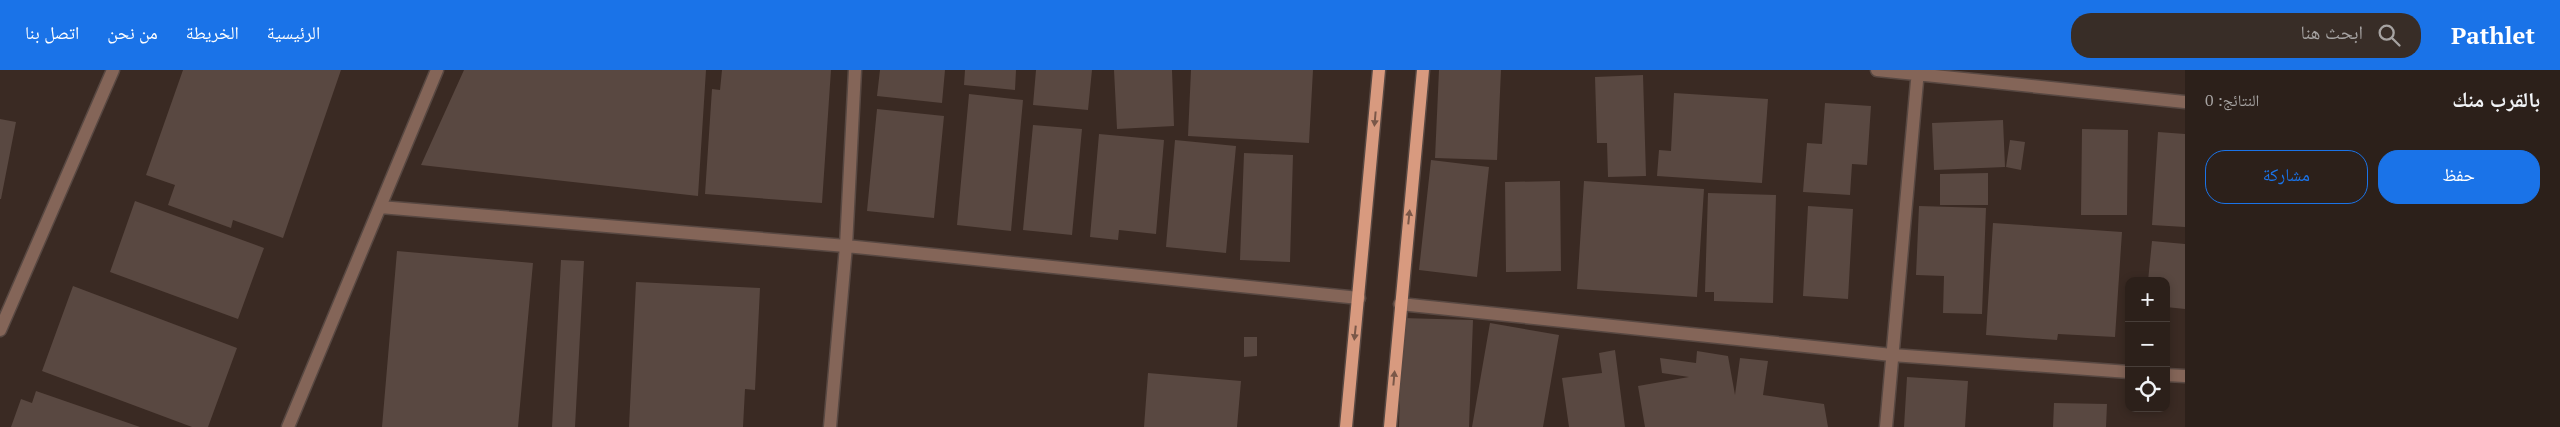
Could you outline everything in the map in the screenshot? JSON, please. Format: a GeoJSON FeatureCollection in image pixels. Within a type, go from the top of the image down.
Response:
{"type":"FeatureCollection","features":[{"type":"Feature","properties":{"kind":"main road"},"geometry":{"type":"LineString","coordinates":[[1346,427],[1379,70]]}},
{"type":"Feature","properties":{"kind":"main road"},"geometry":{"type":"LineString","coordinates":[[1390,427],[1423,70]]}},
{"type":"Feature","properties":{"kind":"street"},"geometry":{"type":"LineString","coordinates":[[0,330],[113,70]]}},
{"type":"Feature","properties":{"kind":"street"},"geometry":{"type":"LineString","coordinates":[[288,427],[437,70]]}},
{"type":"Feature","properties":{"kind":"street"},"geometry":{"type":"LineString","coordinates":[[830,427],[846,246],[855,70]]}},
{"type":"Feature","properties":{"kind":"street"},"geometry":{"type":"LineString","coordinates":[[1877,70],[1918,72],[2185,102]]}},
{"type":"Feature","properties":{"kind":"street"},"geometry":{"type":"LineString","coordinates":[[1886,427],[1918,72]]}},
{"type":"Feature","properties":{"kind":"street"},"geometry":{"type":"LineString","coordinates":[[380,207],[846,246],[1359,298]]}},
{"type":"Feature","properties":{"kind":"street"},"geometry":{"type":"LineString","coordinates":[[1400,304],[1892,355],[2125,372]]}},
{"type":"Feature","properties":{"kind":"street"},"geometry":{"type":"LineString","coordinates":[[2170,375],[2185,376]]}},
{"type":"Feature","properties":{"kind":"building"},"geometry":{"type":"Polygon","coordinates":[[[183,70],[341,70],[283,238],[233,220],[231,228],[168,205],[175,185],[146,175],[183,70]]]}},
{"type":"Feature","properties":{"kind":"building"},"geometry":{"type":"Polygon","coordinates":[[[464,70],[706,70],[698,196],[421,165],[464,70]]]}},
{"type":"Feature","properties":{"kind":"building"},"geometry":{"type":"Polygon","coordinates":[[[722,70],[831,70],[822,203],[705,194],[712,89],[720,90],[722,70]]]}},
{"type":"Feature","properties":{"kind":"building"},"geometry":{"type":"Polygon","coordinates":[[[880,70],[945,70],[942,103],[877,96],[880,70]]]}},
{"type":"Feature","properties":{"kind":"building"},"geometry":{"type":"Polygon","coordinates":[[[965,70],[1016,70],[1015,90],[964,85],[965,70]]]}},
{"type":"Feature","properties":{"kind":"building"},"geometry":{"type":"Polygon","coordinates":[[[1036,70],[1092,70],[1088,110],[1033,105],[1036,70]]]}},
{"type":"Feature","properties":{"kind":"building"},"geometry":{"type":"Polygon","coordinates":[[[1114,70],[1172,70],[1174,126],[1117,129],[1114,70]]]}},
{"type":"Feature","properties":{"kind":"building"},"geometry":{"type":"Polygon","coordinates":[[[1191,70],[1313,70],[1309,143],[1188,136],[1191,70]]]}},
{"type":"Feature","properties":{"kind":"building"},"geometry":{"type":"Polygon","coordinates":[[[1439,70],[1501,70],[1497,160],[1435,158],[1439,70]]]}},
{"type":"Feature","properties":{"kind":"building"},"geometry":{"type":"Polygon","coordinates":[[[1643,75],[1646,176],[1608,177],[1607,143],[1597,143],[1595,77],[1643,75]]]}},
{"type":"Feature","properties":{"kind":"building"},"geometry":{"type":"Polygon","coordinates":[[[1674,93],[1768,99],[1762,183],[1657,176],[1659,150],[1671,151],[1674,93]]]}},
{"type":"Feature","properties":{"kind":"building"},"geometry":{"type":"Polygon","coordinates":[[[969,94],[1023,100],[1011,231],[957,225],[969,94]]]}},
{"type":"Feature","properties":{"kind":"building"},"geometry":{"type":"Polygon","coordinates":[[[1825,103],[1871,106],[1867,165],[1852,164],[1850,195],[1803,192],[1807,143],[1822,144],[1825,103]]]}},
{"type":"Feature","properties":{"kind":"building"},"geometry":{"type":"Polygon","coordinates":[[[877,109],[944,116],[934,218],[867,211],[877,109]]]}},
{"type":"Feature","properties":{"kind":"building"},"geometry":{"type":"Polygon","coordinates":[[[0,119],[16,122],[1,199],[0,199],[0,119]]]}},
{"type":"Feature","properties":{"kind":"building"},"geometry":{"type":"Polygon","coordinates":[[[2003,120],[2005,167],[1934,170],[1932,123],[2003,120]]]}},
{"type":"Feature","properties":{"kind":"building"},"geometry":{"type":"Polygon","coordinates":[[[1033,125],[1082,129],[1072,235],[1023,230],[1033,125]]]}},
{"type":"Feature","properties":{"kind":"building"},"geometry":{"type":"Polygon","coordinates":[[[2082,129],[2128,130],[2127,215],[2081,215],[2082,129]]]}},
{"type":"Feature","properties":{"kind":"building"},"geometry":{"type":"Polygon","coordinates":[[[2158,132],[2185,134],[2185,227],[2152,225],[2158,132]]]}},
{"type":"Feature","properties":{"kind":"building"},"geometry":{"type":"Polygon","coordinates":[[[1099,134],[1164,140],[1156,234],[1119,230],[1118,240],[1090,237],[1099,134]]]}},
{"type":"Feature","properties":{"kind":"building"},"geometry":{"type":"Polygon","coordinates":[[[1175,140],[1236,146],[1226,253],[1166,247],[1175,140]]]}},
{"type":"Feature","properties":{"kind":"building"},"geometry":{"type":"Polygon","coordinates":[[[2010,140],[2025,142],[2021,170],[2006,167],[2010,140]]]}},
{"type":"Feature","properties":{"kind":"building"},"geometry":{"type":"Polygon","coordinates":[[[1244,153],[1293,155],[1290,262],[1240,260],[1244,153]]]}},
{"type":"Feature","properties":{"kind":"building"},"geometry":{"type":"Polygon","coordinates":[[[1431,160],[1489,167],[1477,277],[1419,270],[1431,160]]]}},
{"type":"Feature","properties":{"kind":"building"},"geometry":{"type":"Polygon","coordinates":[[[1988,173],[1988,205],[1940,205],[1940,174],[1988,173]]]}},
{"type":"Feature","properties":{"kind":"building"},"geometry":{"type":"Polygon","coordinates":[[[1560,181],[1561,271],[1506,272],[1505,182],[1560,181]]]}},
{"type":"Feature","properties":{"kind":"building"},"geometry":{"type":"Polygon","coordinates":[[[1584,181],[1704,189],[1697,297],[1577,289],[1584,181]]]}},
{"type":"Feature","properties":{"kind":"building"},"geometry":{"type":"Polygon","coordinates":[[[1708,193],[1776,195],[1773,303],[1714,301],[1714,292],[1705,292],[1708,193]]]}},
{"type":"Feature","properties":{"kind":"building"},"geometry":{"type":"Polygon","coordinates":[[[135,201],[264,248],[238,319],[110,272],[135,201]]]}},
{"type":"Feature","properties":{"kind":"building"},"geometry":{"type":"Polygon","coordinates":[[[1808,206],[1853,209],[1848,299],[1803,296],[1808,206]]]}},
{"type":"Feature","properties":{"kind":"building"},"geometry":{"type":"Polygon","coordinates":[[[1919,206],[1986,208],[1982,314],[1943,313],[1944,276],[1916,275],[1919,206]]]}},
{"type":"Feature","properties":{"kind":"building"},"geometry":{"type":"Polygon","coordinates":[[[1993,223],[2122,232],[2115,337],[2058,334],[2057,340],[1986,335],[1993,223]]]}},
{"type":"Feature","properties":{"kind":"building"},"geometry":{"type":"Polygon","coordinates":[[[2152,241],[2185,244],[2185,309],[2170,307],[2170,277],[2148,277],[2152,241]]]}},
{"type":"Feature","properties":{"kind":"building"},"geometry":{"type":"Polygon","coordinates":[[[397,251],[533,263],[518,427],[382,427],[397,251]]]}},
{"type":"Feature","properties":{"kind":"building"},"geometry":{"type":"Polygon","coordinates":[[[561,260],[584,261],[575,427],[552,427],[561,260]]]}},
{"type":"Feature","properties":{"kind":"building"},"geometry":{"type":"Polygon","coordinates":[[[636,282],[760,288],[755,390],[745,389],[743,427],[629,427],[636,282]]]}},
{"type":"Feature","properties":{"kind":"building"},"geometry":{"type":"Polygon","coordinates":[[[73,286],[237,348],[208,427],[192,427],[42,371],[73,286]]]}},
{"type":"Feature","properties":{"kind":"building"},"geometry":{"type":"Polygon","coordinates":[[[1402,318],[1473,320],[1469,427],[1399,427],[1402,318]]]}},
{"type":"Feature","properties":{"kind":"building"},"geometry":{"type":"Polygon","coordinates":[[[1490,323],[1559,335],[1543,427],[1472,427],[1490,323]]]}},
{"type":"Feature","properties":{"kind":"building"},"geometry":{"type":"Polygon","coordinates":[[[1244,337],[1257,337],[1257,356],[1244,357],[1244,337]]]}},
{"type":"Feature","properties":{"kind":"building"},"geometry":{"type":"Polygon","coordinates":[[[1615,350],[1625,427],[1569,427],[1562,378],[1602,373],[1599,353],[1615,350]]]}},
{"type":"Feature","properties":{"kind":"building"},"geometry":{"type":"Polygon","coordinates":[[[1697,351],[1728,356],[1735,395],[1740,358],[1768,361],[1763,395],[1824,404],[1828,427],[1645,427],[1638,386],[1689,377],[1662,373],[1660,358],[1696,363],[1697,351]]]}},
{"type":"Feature","properties":{"kind":"building"},"geometry":{"type":"Polygon","coordinates":[[[1148,373],[1241,381],[1237,427],[1144,427],[1148,373]]]}},
{"type":"Feature","properties":{"kind":"building"},"geometry":{"type":"Polygon","coordinates":[[[1907,377],[1968,381],[1965,427],[1904,427],[1907,377]]]}},
{"type":"Feature","properties":{"kind":"building"},"geometry":{"type":"Polygon","coordinates":[[[36,391],[140,427],[11,427],[21,399],[32,403],[36,391]]]}},
{"type":"Feature","properties":{"kind":"building"},"geometry":{"type":"Polygon","coordinates":[[[2054,403],[2107,404],[2106,427],[2053,427],[2054,403]]]}}]}
